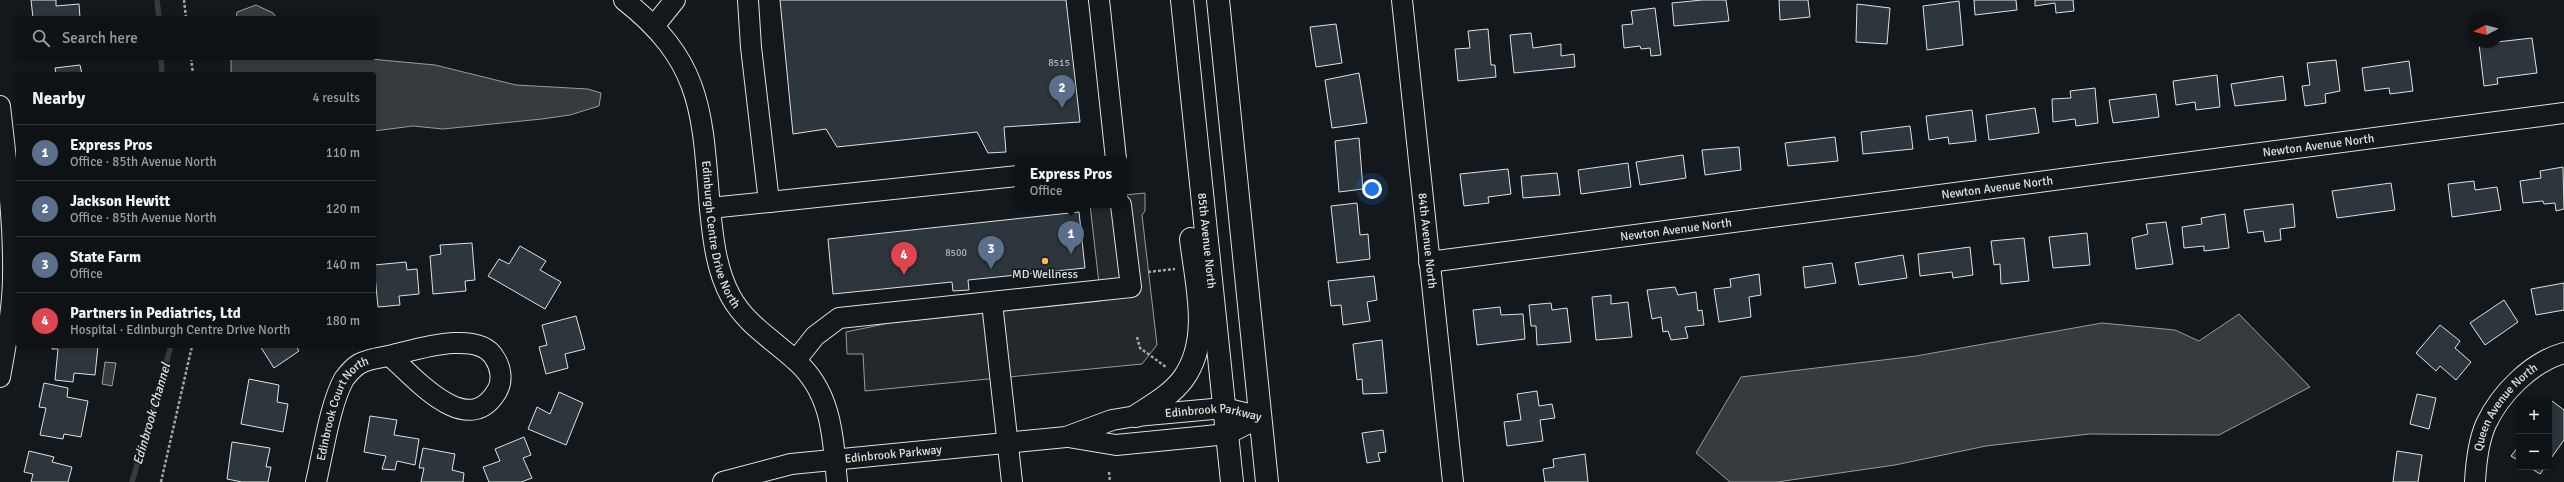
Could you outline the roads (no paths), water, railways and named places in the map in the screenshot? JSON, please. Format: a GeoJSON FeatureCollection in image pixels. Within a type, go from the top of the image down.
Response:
{"type":"FeatureCollection","features":[{"type":"Feature","properties":{"kind":"main road","name":"85th Avenue North"},"geometry":{"type":"LineString","coordinates":[[1182,0],[1232,482]]}},
{"type":"Feature","properties":{"kind":"main road"},"geometry":{"type":"LineString","coordinates":[[1218,0],[1267,482]]}},
{"type":"Feature","properties":{"kind":"main road"},"geometry":{"type":"LineString","coordinates":[[1136,416],[1162,400],[1183,379],[1195,357],[1200,341],[1178,112],[1186,45]]}},
{"type":"Feature","properties":{"kind":"street","name":"Edinburgh Centre Drive North"},"geometry":{"type":"LineString","coordinates":[[624,0],[654,26],[673,48],[692,83],[702,129],[710,208],[716,254],[721,275],[731,296],[752,326],[796,360],[818,386],[823,397],[831,426],[837,482]]}},
{"type":"Feature","properties":{"kind":"street"},"geometry":{"type":"LineString","coordinates":[[654,26],[675,0]]}},
{"type":"Feature","properties":{"kind":"street"},"geometry":{"type":"LineString","coordinates":[[748,0],[751,47],[769,202]]}},
{"type":"Feature","properties":{"kind":"street"},"geometry":{"type":"LineString","coordinates":[[1099,0],[1116,156]]}},
{"type":"Feature","properties":{"kind":"street","name":"84th Avenue North"},"geometry":{"type":"LineString","coordinates":[[1402,0],[1453,482]]}},
{"type":"Feature","properties":{"kind":"street"},"geometry":{"type":"LineString","coordinates":[[0,106],[13,275],[9,331],[0,377]]}},
{"type":"Feature","properties":{"kind":"street","name":"Newton Avenue North"},"geometry":{"type":"LineString","coordinates":[[1430,262],[2564,113]]}},
{"type":"Feature","properties":{"kind":"street"},"geometry":{"type":"LineString","coordinates":[[710,208],[1015,176]]}},
{"type":"Feature","properties":{"kind":"street"},"geometry":{"type":"LineString","coordinates":[[796,360],[815,336],[839,318],[992,303],[1131,287],[1121,208]]}},
{"type":"Feature","properties":{"kind":"street"},"geometry":{"type":"LineString","coordinates":[[992,303],[1012,482]]}},
{"type":"Feature","properties":{"kind":"street","name":"Edinbrook Court North"},"geometry":{"type":"LineString","coordinates":[[316,482],[337,396],[344,379],[358,365],[374,357],[390,356],[429,346],[463,343],[479,345],[494,355],[500,370],[500,386],[492,399],[478,407],[462,410],[446,404],[390,356]]}},
{"type":"Feature","properties":{"kind":"street","name":"Queen Avenue North"},"geometry":{"type":"LineString","coordinates":[[2475,482],[2477,456],[2486,425],[2503,397],[2526,374],[2554,356],[2564,353]]}},
{"type":"Feature","properties":{"kind":"street","name":"Edinbrook Parkway"},"geometry":{"type":"LineString","coordinates":[[723,482],[791,464],[1066,437],[1112,420],[1136,416],[1224,408],[1261,417]]}},
{"type":"Feature","properties":{"kind":"street","name":"Edinbrook Parkway"},"geometry":{"type":"LineString","coordinates":[[1066,437],[1116,445],[1227,434],[1261,417]]}},
{"type":"Feature","properties":{"kind":"waterway","name":"Edinbrook Channel"},"geometry":{"type":"LineString","coordinates":[[157,0],[159,16]]}},
{"type":"Feature","properties":{"kind":"waterway","name":"Edinbrook Channel"},"geometry":{"type":"LineString","coordinates":[[161,60],[162,72]]}},
{"type":"Feature","properties":{"kind":"waterway","name":"Edinbrook Channel"},"geometry":{"type":"LineString","coordinates":[[132,482],[170,348]]}},
{"type":"Feature","properties":{"kind":"place","name":"Jackson Hewitt"},"geometry":{"type":"Point","coordinates":[1062,108]}},
{"type":"Feature","properties":{"kind":"place","name":"Express Pros"},"geometry":{"type":"Point","coordinates":[1071,254]}},
{"type":"Feature","properties":{"kind":"place","name":"MD Wellness"},"geometry":{"type":"Point","coordinates":[1045,261]}},
{"type":"Feature","properties":{"kind":"place","name":"State Farm"},"geometry":{"type":"Point","coordinates":[991,269]}},
{"type":"Feature","properties":{"kind":"place","name":"Partners in Pediatrics, Ltd"},"geometry":{"type":"Point","coordinates":[904,275]}}]}
